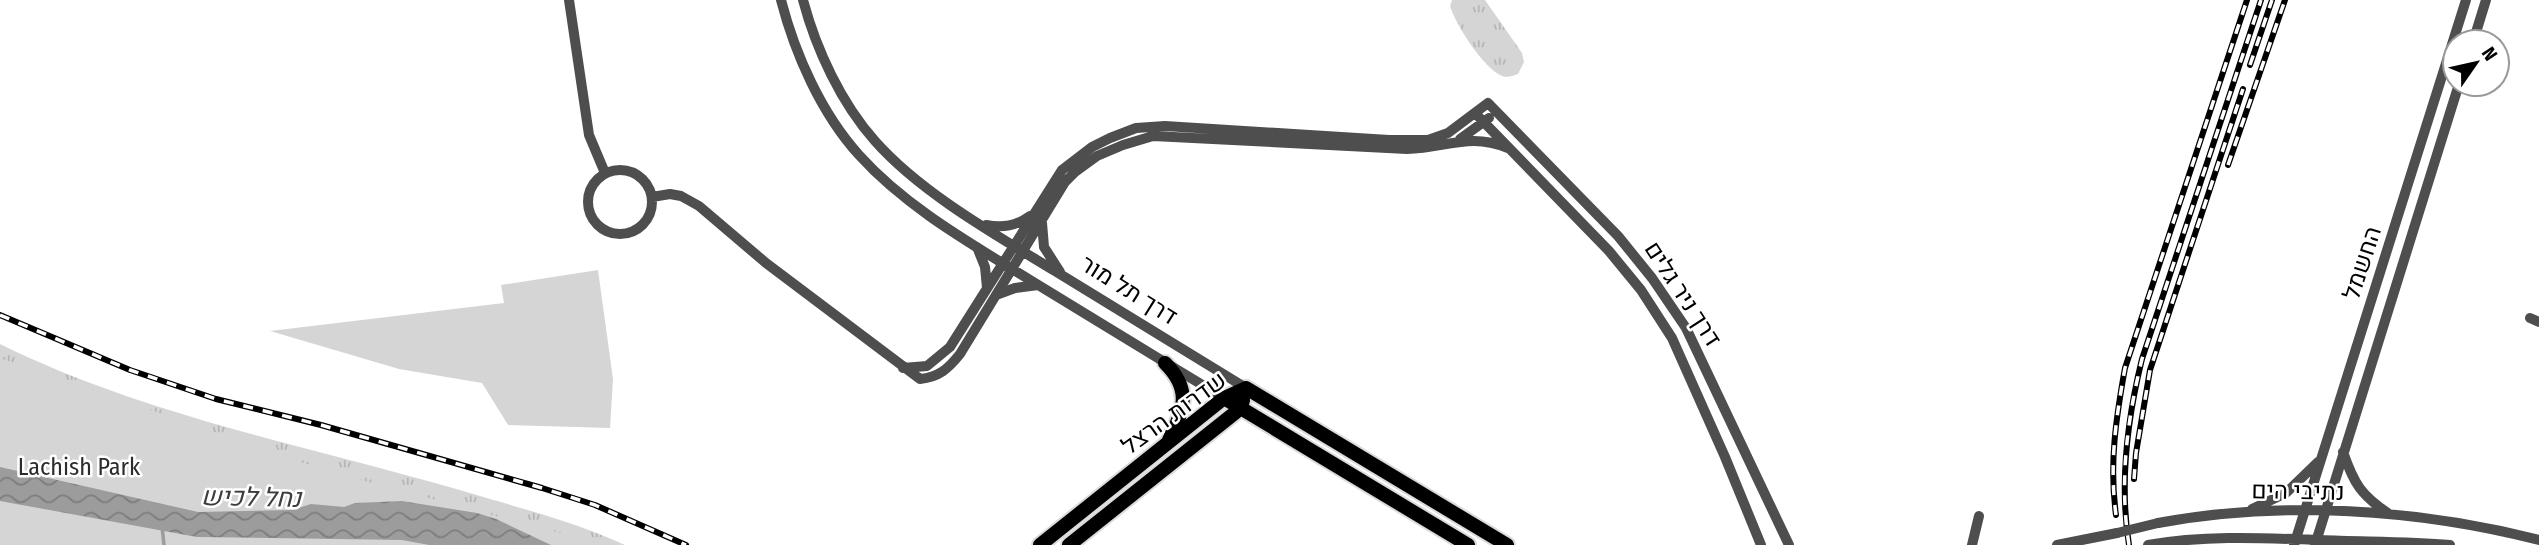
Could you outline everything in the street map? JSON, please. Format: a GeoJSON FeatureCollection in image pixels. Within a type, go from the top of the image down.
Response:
{"type":"FeatureCollection","features":[{"type":"Feature","properties":{"kind":"main road"},"geometry":{"type":"LineString","coordinates":[[1166,363],[1180,380],[1184,390],[1181,412],[1168,443]]}},
{"type":"Feature","properties":{"kind":"main road","name":"שדרות הרצל"},"geometry":{"type":"LineString","coordinates":[[1040,545],[1224,398],[1245,388]]}},
{"type":"Feature","properties":{"kind":"main road","name":"שדרות הרצל"},"geometry":{"type":"LineString","coordinates":[[1069,545],[1241,408],[1245,388]]}},
{"type":"Feature","properties":{"kind":"main road","name":"דרך תל מור"},"geometry":{"type":"LineString","coordinates":[[1245,388],[1507,545]]}},
{"type":"Feature","properties":{"kind":"main road","name":"דרך תל מור"},"geometry":{"type":"LineString","coordinates":[[1224,398],[1468,545]]}},
{"type":"Feature","properties":{"kind":"street"},"geometry":{"type":"LineString","coordinates":[[569,0],[588,127],[595,152],[605,173]]}},
{"type":"Feature","properties":{"kind":"street","name":"דרך תל מור"},"geometry":{"type":"LineString","coordinates":[[781,0],[794,41],[810,77],[841,131],[858,154],[890,185],[977,247],[1224,398]]}},
{"type":"Feature","properties":{"kind":"street","name":"דרך תל מור"},"geometry":{"type":"LineString","coordinates":[[803,0],[813,34],[853,111],[874,140],[911,175],[1018,249],[1245,388]]}},
{"type":"Feature","properties":{"kind":"street","name":"החשמל"},"geometry":{"type":"LineString","coordinates":[[2295,542],[2466,0]]}},
{"type":"Feature","properties":{"kind":"street"},"geometry":{"type":"LineString","coordinates":[[2477,28],[2486,0]]}},
{"type":"Feature","properties":{"kind":"street","name":"החשמל"},"geometry":{"type":"LineString","coordinates":[[2315,542],[2455,98]]}},
{"type":"Feature","properties":{"kind":"street","name":"דרך ניר גלים"},"geometry":{"type":"LineString","coordinates":[[1761,545],[1672,338],[1641,290],[1609,251],[1475,113],[1488,103],[1618,236],[1652,278],[1686,328],[1790,545]]}},
{"type":"Feature","properties":{"kind":"street"},"geometry":{"type":"LineString","coordinates":[[1452,144],[1497,111]]}},
{"type":"Feature","properties":{"kind":"street"},"geometry":{"type":"LineString","coordinates":[[652,197],[670,194],[681,196],[699,206],[766,264],[920,379],[934,377],[949,368],[991,292],[1039,215],[1062,170],[1075,158],[1110,138],[1136,128],[1165,126],[1428,140],[1448,132],[1475,113]]}},
{"type":"Feature","properties":{"kind":"street"},"geometry":{"type":"LineString","coordinates":[[980,224],[1005,227],[1039,215],[1065,182],[1086,164],[1111,149],[1153,136],[1407,149],[1432,148],[1481,139],[1508,148]]}},
{"type":"Feature","properties":{"kind":"street"},"geometry":{"type":"LineString","coordinates":[[625,170],[643,179],[652,197],[652,208],[642,226],[624,234],[607,231],[594,221],[588,205],[592,187],[605,173],[625,170]]}},
{"type":"Feature","properties":{"kind":"street"},"geometry":{"type":"LineString","coordinates":[[1039,215],[1044,247],[1064,277]]}},
{"type":"Feature","properties":{"kind":"street"},"geometry":{"type":"LineString","coordinates":[[977,247],[991,292]]}},
{"type":"Feature","properties":{"kind":"street"},"geometry":{"type":"LineString","coordinates":[[991,292],[1038,285]]}},
{"type":"Feature","properties":{"kind":"street"},"geometry":{"type":"LineString","coordinates":[[2343,452],[2359,489],[2369,500],[2391,515]]}},
{"type":"Feature","properties":{"kind":"street"},"geometry":{"type":"LineString","coordinates":[[2247,511],[2286,493],[2322,457]]}},
{"type":"Feature","properties":{"kind":"street","name":"נתיבי הים"},"geometry":{"type":"LineString","coordinates":[[2057,545],[2158,523],[2247,511],[2391,515],[2476,526],[2539,540]]}},
{"type":"Feature","properties":{"kind":"street"},"geometry":{"type":"LineString","coordinates":[[1972,545],[1979,516]]}},
{"type":"Feature","properties":{"kind":"street","name":"נתיבי הים"},"geometry":{"type":"LineString","coordinates":[[2148,545],[2217,538],[2449,545]]}},
{"type":"Feature","properties":{"kind":"green space"},"geometry":{"type":"Polygon","coordinates":[[[1452,0],[1485,0],[1522,53],[1524,62],[1518,74],[1502,76],[1487,64],[1458,24],[1450,6],[1452,0]]]}},
{"type":"Feature","properties":{"kind":"green space"},"geometry":{"type":"Polygon","coordinates":[[[598,270],[613,379],[610,428],[508,425],[482,383],[399,369],[270,331],[504,303],[501,285],[598,270]]]}},
{"type":"Feature","properties":{"kind":"green space"},"geometry":{"type":"Polygon","coordinates":[[[0,344],[118,393],[179,413],[524,509],[625,545],[551,545],[0,467],[0,344]]]}},
{"type":"Feature","properties":{"kind":"green space","name":"Lachish Park"},"geometry":{"type":"Polygon","coordinates":[[[0,358],[327,471],[606,545],[0,545],[0,358]]]}},
{"type":"Feature","properties":{"kind":"water"},"geometry":{"type":"Polygon","coordinates":[[[0,467],[198,512],[292,510],[311,504],[344,507],[355,503],[402,501],[477,513],[551,545],[429,545],[402,540],[197,537],[0,501],[0,467]]]}},
{"type":"Feature","properties":{"kind":"waterway"},"geometry":{"type":"LineString","coordinates":[[162,526],[164,545]]}},
{"type":"Feature","properties":{"kind":"railway"},"geometry":{"type":"LineString","coordinates":[[2116,515],[2114,441],[2125,368],[2247,0]]}},
{"type":"Feature","properties":{"kind":"railway"},"geometry":{"type":"LineString","coordinates":[[2129,545],[2125,498],[2126,451],[2142,359],[2261,0]]}},
{"type":"Feature","properties":{"kind":"railway"},"geometry":{"type":"LineString","coordinates":[[2250,65],[2272,0]]}},
{"type":"Feature","properties":{"kind":"railway"},"geometry":{"type":"LineString","coordinates":[[2228,165],[2285,0]]}},
{"type":"Feature","properties":{"kind":"railway"},"geometry":{"type":"LineString","coordinates":[[2134,479],[2150,370],[2243,89]]}},
{"type":"Feature","properties":{"kind":"railway"},"geometry":{"type":"LineString","coordinates":[[0,315],[130,370],[216,399],[321,425],[542,488],[595,505],[686,545]]}},
{"type":"Feature","properties":{"kind":"water label","name":"נחל לכיש"},"geometry":{"type":"Point","coordinates":[251,497]}}]}
